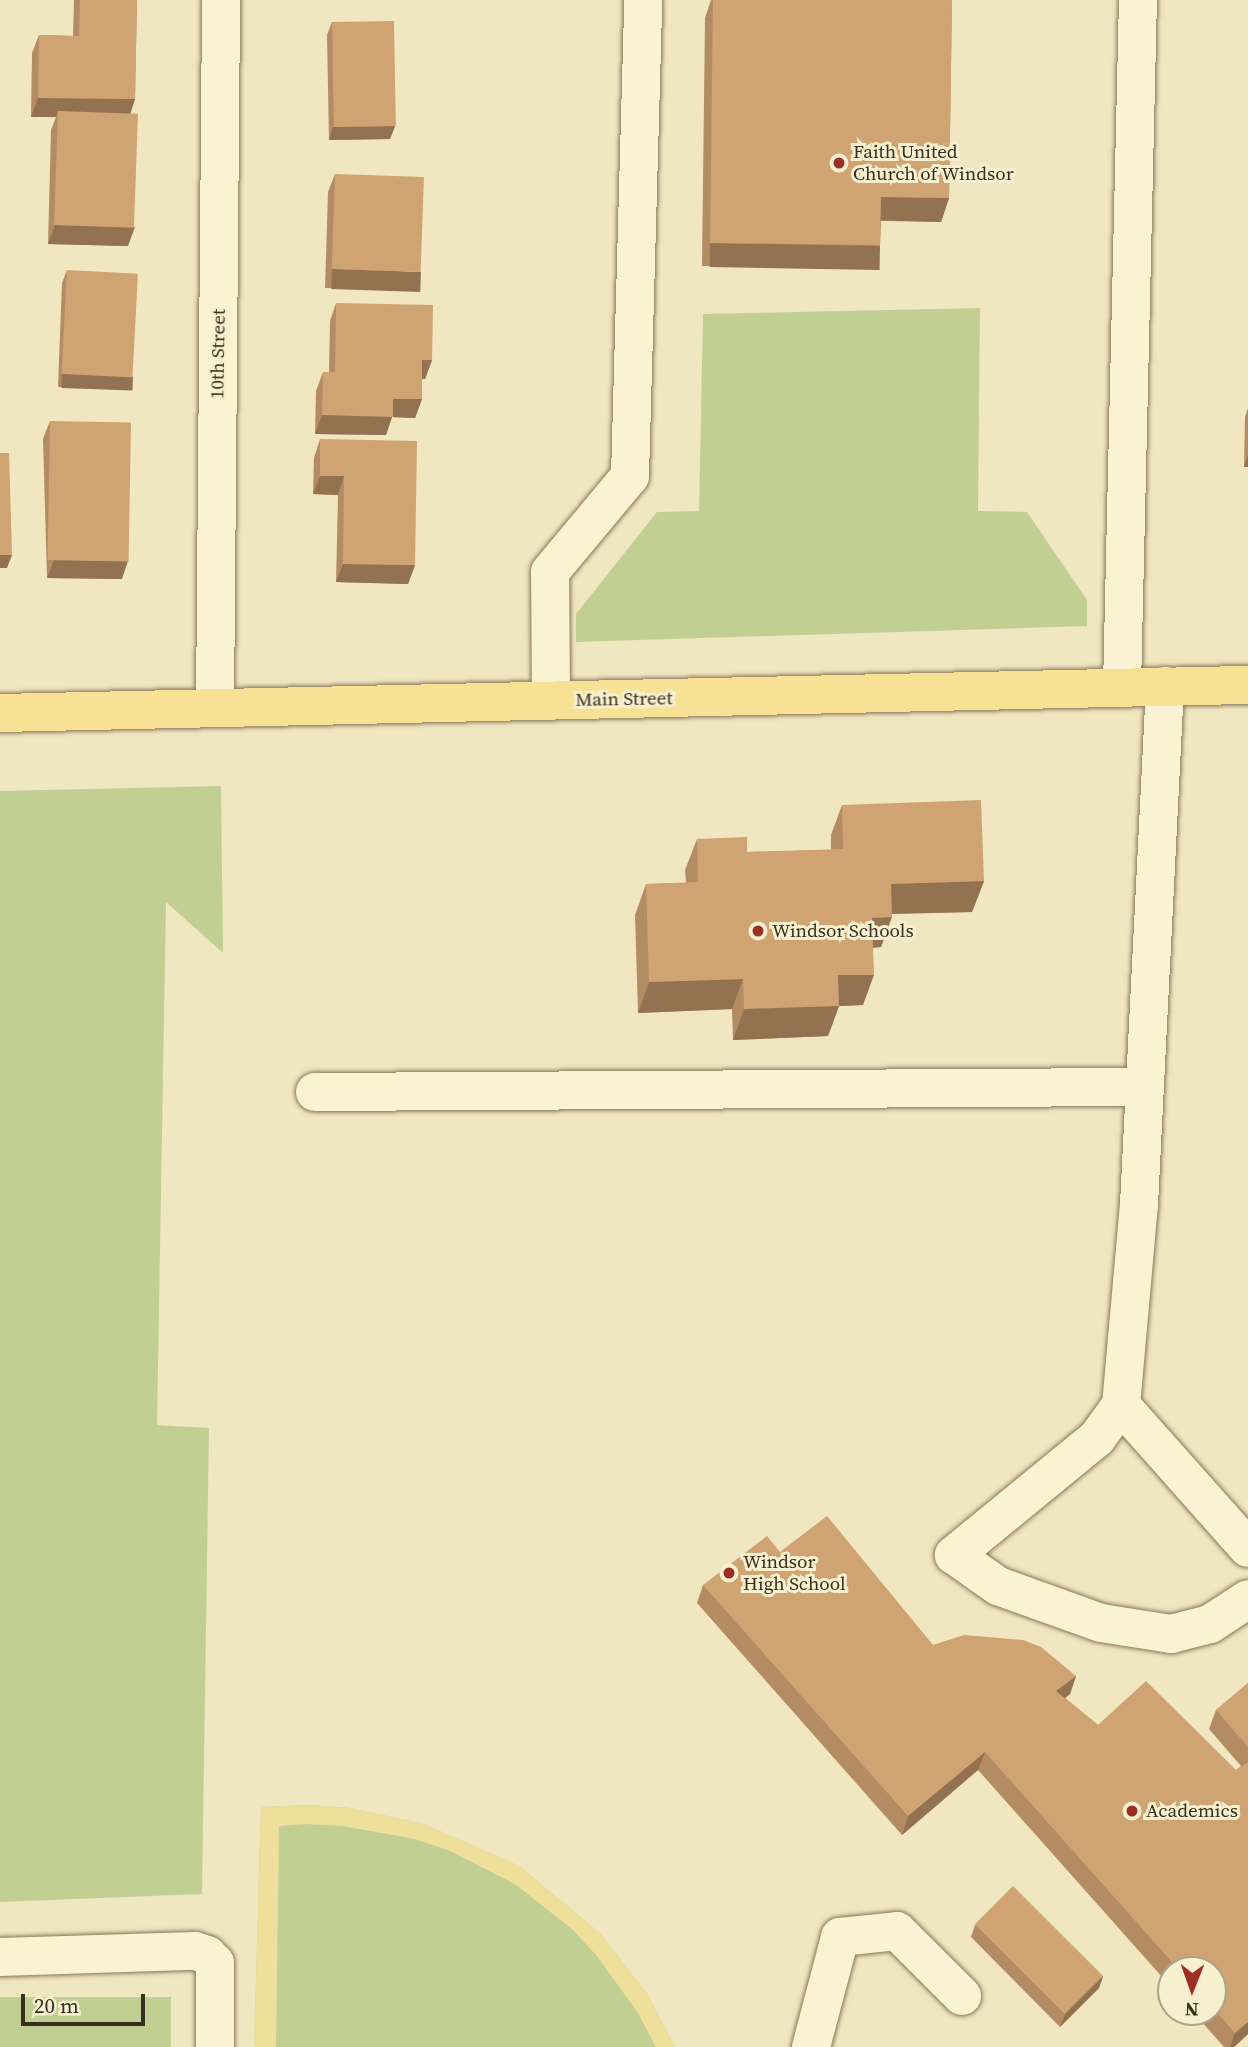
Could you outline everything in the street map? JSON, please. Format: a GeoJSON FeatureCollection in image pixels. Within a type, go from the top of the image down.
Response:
{"type":"FeatureCollection","features":[{"type":"Feature","properties":{"kind":"main road","name":"Main Street"},"geometry":{"type":"LineString","coordinates":[[0,713],[1248,685]]}},
{"type":"Feature","properties":{"kind":"street","name":"10th Street"},"geometry":{"type":"LineString","coordinates":[[215,708],[221,0]]}},
{"type":"Feature","properties":{"kind":"street"},"geometry":{"type":"LineString","coordinates":[[551,701],[550,572],[630,476],[643,0]]}},
{"type":"Feature","properties":{"kind":"street"},"geometry":{"type":"LineString","coordinates":[[1122,687],[1138,0]]}},
{"type":"Feature","properties":{"kind":"street"},"geometry":{"type":"LineString","coordinates":[[1166,686],[1145,1087],[1121,1405],[1097,1438],[954,1555],[998,1586],[1101,1623],[1171,1634],[1210,1625],[1248,1599]]}},
{"type":"Feature","properties":{"kind":"street"},"geometry":{"type":"LineString","coordinates":[[315,1092],[1145,1087]]}},
{"type":"Feature","properties":{"kind":"street"},"geometry":{"type":"LineString","coordinates":[[1121,1405],[1248,1548]]}},
{"type":"Feature","properties":{"kind":"street"},"geometry":{"type":"LineString","coordinates":[[811,2047],[840,1937],[897,1931],[962,1996]]}},
{"type":"Feature","properties":{"kind":"street"},"geometry":{"type":"LineString","coordinates":[[0,1957],[195,1951],[207,1955],[215,1963],[215,2047]]}},
{"type":"Feature","properties":{"kind":"green space"},"geometry":{"type":"Polygon","coordinates":[[[980,308],[978,511],[1027,512],[1087,600],[1087,626],[576,642],[576,614],[657,512],[699,511],[703,314],[980,308]]]}},
{"type":"Feature","properties":{"kind":"green space"},"geometry":{"type":"Polygon","coordinates":[[[221,786],[223,953],[166,902],[157,1425],[209,1428],[202,1894],[0,1902],[0,791],[221,786]]]}},
{"type":"Feature","properties":{"kind":"green space"},"geometry":{"type":"Polygon","coordinates":[[[309,1805],[350,1808],[424,1824],[519,1866],[601,1934],[647,1994],[675,2047],[254,2047],[261,1807],[309,1805]]]}},
{"type":"Feature","properties":{"kind":"green space"},"geometry":{"type":"Polygon","coordinates":[[[0,1997],[171,1997],[171,2047],[0,2047],[0,1997]]]}},
{"type":"Feature","properties":{"kind":"sand"},"geometry":{"type":"Polygon","coordinates":[[[309,1805],[350,1808],[424,1824],[519,1866],[601,1934],[647,1994],[675,2047],[656,2047],[638,2013],[597,1956],[572,1929],[515,1884],[450,1851],[415,1839],[343,1826],[305,1824],[279,1826],[276,2047],[254,2047],[261,1807],[309,1805]]]}},
{"type":"Feature","properties":{"kind":"building"},"geometry":{"type":"Polygon","coordinates":[[[80,0],[137,0],[135,99],[38,98],[39,35],[79,36],[80,0]]]}},
{"type":"Feature","properties":{"kind":"building"},"geometry":{"type":"Polygon","coordinates":[[[713,0],[952,0],[949,198],[881,197],[880,245],[710,243],[713,0]]]}},
{"type":"Feature","properties":{"kind":"building"},"geometry":{"type":"Polygon","coordinates":[[[394,21],[396,126],[334,127],[332,22],[394,21]]]}},
{"type":"Feature","properties":{"kind":"building"},"geometry":{"type":"Polygon","coordinates":[[[58,111],[138,114],[134,228],[54,225],[58,111]]]}},
{"type":"Feature","properties":{"kind":"building"},"geometry":{"type":"Polygon","coordinates":[[[335,174],[424,177],[421,272],[332,269],[335,174]]]}},
{"type":"Feature","properties":{"kind":"building"},"geometry":{"type":"Polygon","coordinates":[[[67,270],[138,274],[132,378],[62,374],[67,270]]]}},
{"type":"Feature","properties":{"kind":"building"},"geometry":{"type":"Polygon","coordinates":[[[336,303],[433,305],[432,360],[422,360],[422,399],[393,399],[393,417],[322,415],[323,372],[335,372],[336,303]]]}},
{"type":"Feature","properties":{"kind":"building"},"geometry":{"type":"Polygon","coordinates":[[[50,421],[131,422],[129,561],[48,560],[50,421]]]}},
{"type":"Feature","properties":{"kind":"building"},"geometry":{"type":"Polygon","coordinates":[[[320,439],[417,441],[415,565],[343,564],[344,476],[320,476],[320,439]]]}},
{"type":"Feature","properties":{"kind":"building"},"geometry":{"type":"Polygon","coordinates":[[[0,453],[9,453],[12,555],[0,555],[0,453]]]}},
{"type":"Feature","properties":{"kind":"building","name":"Windsor Schools"},"geometry":{"type":"Polygon","coordinates":[[[981,800],[984,881],[891,884],[892,917],[872,918],[874,975],[838,975],[839,1006],[744,1009],[743,979],[649,982],[646,884],[698,882],[697,839],[747,837],[747,852],[843,849],[842,805],[981,800]]]}},
{"type":"Feature","properties":{"kind":"building","name":"Academics"},"geometry":{"type":"Polygon","coordinates":[[[827,1516],[933,1645],[964,1635],[1023,1640],[1041,1647],[1076,1676],[1056,1691],[1098,1725],[1146,1681],[1236,1770],[1248,1762],[1248,2022],[1235,2033],[1227,2024],[1227,1956],[1167,1956],[985,1752],[908,1816],[703,1585],[767,1536],[780,1552],[827,1516]]]}},
{"type":"Feature","properties":{"kind":"building"},"geometry":{"type":"Polygon","coordinates":[[[1248,1683],[1248,1747],[1216,1710],[1248,1683]]]}},
{"type":"Feature","properties":{"kind":"building"},"geometry":{"type":"Polygon","coordinates":[[[1013,1886],[1103,1976],[1065,2014],[975,1924],[1013,1886]]]}},
{"type":"Feature","properties":{"kind":"place","name":"Faith United Church of Windsor"},"geometry":{"type":"Point","coordinates":[839,163]}},
{"type":"Feature","properties":{"kind":"place","name":"Windsor Schools"},"geometry":{"type":"Point","coordinates":[758,931]}},
{"type":"Feature","properties":{"kind":"place","name":"Windsor High School"},"geometry":{"type":"Point","coordinates":[729,1573]}},
{"type":"Feature","properties":{"kind":"place","name":"Academics"},"geometry":{"type":"Point","coordinates":[1132,1811]}}]}
